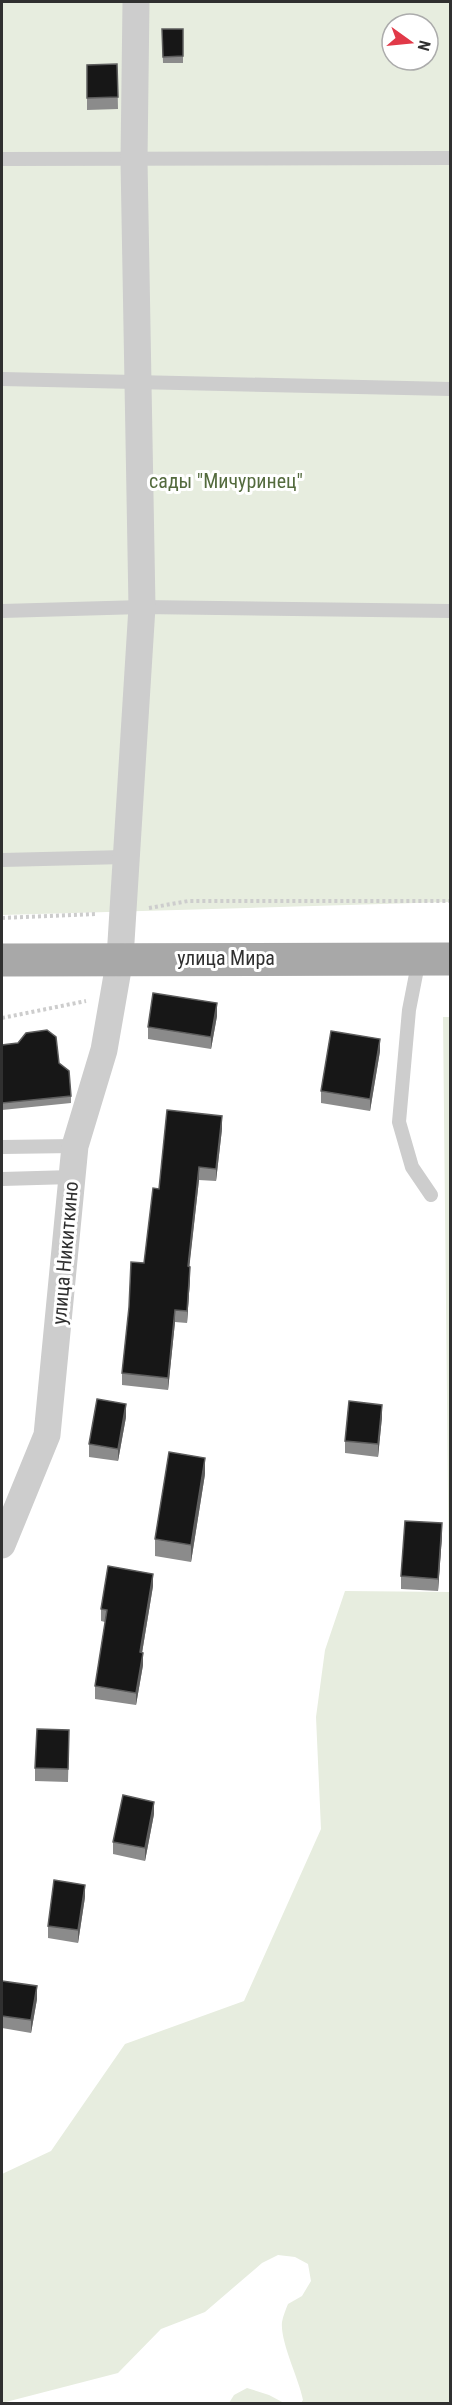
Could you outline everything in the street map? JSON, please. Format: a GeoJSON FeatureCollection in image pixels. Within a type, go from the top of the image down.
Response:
{"type":"FeatureCollection","features":[{"type":"Feature","properties":{"kind":"main road","name":"улица Мира"},"geometry":{"type":"LineString","coordinates":[[2,960],[435,959]]}},
{"type":"Feature","properties":{"kind":"street","name":"улица Никиткино"},"geometry":{"type":"LineString","coordinates":[[2,1545],[47,1435],[75,1146],[104,1050],[120,958],[142,607],[140,382],[134,160],[136,2]]}},
{"type":"Feature","properties":{"kind":"lane"},"geometry":{"type":"LineString","coordinates":[[2,159],[450,158]]}},
{"type":"Feature","properties":{"kind":"lane"},"geometry":{"type":"LineString","coordinates":[[2,379],[450,389]]}},
{"type":"Feature","properties":{"kind":"lane"},"geometry":{"type":"LineString","coordinates":[[2,611],[142,607],[450,611]]}},
{"type":"Feature","properties":{"kind":"lane"},"geometry":{"type":"LineString","coordinates":[[2,861],[125,856]]}},
{"type":"Feature","properties":{"kind":"lane"},"geometry":{"type":"LineString","coordinates":[[431,1195],[412,1167],[399,1122],[409,1010],[435,959]]}},
{"type":"Feature","properties":{"kind":"lane"},"geometry":{"type":"LineString","coordinates":[[2,1147],[75,1146]]}},
{"type":"Feature","properties":{"kind":"lane"},"geometry":{"type":"LineString","coordinates":[[2,1179],[72,1177]]}},
{"type":"Feature","properties":{"kind":"path"},"geometry":{"type":"LineString","coordinates":[[2,918],[122,912],[188,901],[450,901]]}},
{"type":"Feature","properties":{"kind":"path"},"geometry":{"type":"LineString","coordinates":[[2,1018],[114,996]]}},
{"type":"Feature","properties":{"kind":"green space","name":"сады \"Мичуринец\""},"geometry":{"type":"Polygon","coordinates":[[[2,2],[450,2],[450,902],[2,915],[2,2]]]}},
{"type":"Feature","properties":{"kind":"green space"},"geometry":{"type":"Polygon","coordinates":[[[443,1017],[450,1017],[450,2403],[301,2403],[303,2400],[301,2391],[284,2340],[282,2322],[288,2304],[302,2296],[311,2281],[308,2264],[295,2257],[278,2255],[262,2263],[205,2312],[161,2329],[118,2373],[2,2403],[2,2174],[51,2151],[125,2044],[244,2001],[321,1829],[316,1717],[325,1650],[345,1591],[449,1592],[443,1017]]]}},
{"type":"Feature","properties":{"kind":"green space"},"geometry":{"type":"Polygon","coordinates":[[[247,2388],[284,2403],[229,2403],[234,2395],[247,2388]]]}},
{"type":"Feature","properties":{"kind":"building"},"geometry":{"type":"Polygon","coordinates":[[[162,29],[183,29],[183,56],[163,57],[162,29]]]}},
{"type":"Feature","properties":{"kind":"building"},"geometry":{"type":"Polygon","coordinates":[[[117,64],[118,97],[87,98],[87,65],[117,64]]]}},
{"type":"Feature","properties":{"kind":"building"},"geometry":{"type":"Polygon","coordinates":[[[153,993],[217,1003],[211,1037],[148,1027],[153,993]]]}},
{"type":"Feature","properties":{"kind":"building"},"geometry":{"type":"Polygon","coordinates":[[[47,1030],[56,1037],[59,1063],[69,1071],[71,1096],[2,1103],[2,1045],[18,1043],[26,1033],[47,1030]]]}},
{"type":"Feature","properties":{"kind":"building"},"geometry":{"type":"Polygon","coordinates":[[[331,1031],[380,1039],[370,1099],[321,1091],[331,1031]]]}},
{"type":"Feature","properties":{"kind":"building"},"geometry":{"type":"Polygon","coordinates":[[[167,1110],[222,1116],[216,1169],[199,1167],[188,1266],[190,1267],[187,1311],[175,1310],[168,1378],[122,1373],[131,1262],[144,1263],[153,1188],[159,1189],[167,1110]]]}},
{"type":"Feature","properties":{"kind":"building"},"geometry":{"type":"Polygon","coordinates":[[[97,1399],[126,1404],[118,1449],[89,1444],[97,1399]]]}},
{"type":"Feature","properties":{"kind":"building"},"geometry":{"type":"Polygon","coordinates":[[[349,1401],[382,1405],[378,1444],[345,1441],[349,1401]]]}},
{"type":"Feature","properties":{"kind":"building"},"geometry":{"type":"Polygon","coordinates":[[[169,1452],[205,1458],[191,1545],[155,1539],[169,1452]]]}},
{"type":"Feature","properties":{"kind":"building"},"geometry":{"type":"Polygon","coordinates":[[[405,1521],[442,1523],[438,1579],[401,1576],[405,1521]]]}},
{"type":"Feature","properties":{"kind":"building"},"geometry":{"type":"Polygon","coordinates":[[[108,1566],[153,1574],[140,1652],[143,1653],[136,1693],[95,1686],[107,1610],[101,1609],[108,1566]]]}},
{"type":"Feature","properties":{"kind":"building"},"geometry":{"type":"Polygon","coordinates":[[[37,1729],[69,1730],[68,1769],[35,1768],[37,1729]]]}},
{"type":"Feature","properties":{"kind":"building"},"geometry":{"type":"Polygon","coordinates":[[[123,1795],[154,1802],[145,1848],[113,1842],[123,1795]]]}},
{"type":"Feature","properties":{"kind":"building"},"geometry":{"type":"Polygon","coordinates":[[[54,1880],[85,1885],[78,1930],[48,1926],[54,1880]]]}},
{"type":"Feature","properties":{"kind":"building"},"geometry":{"type":"Polygon","coordinates":[[[2,1981],[37,1986],[31,2020],[2,2016],[2,1981]]]}}]}
